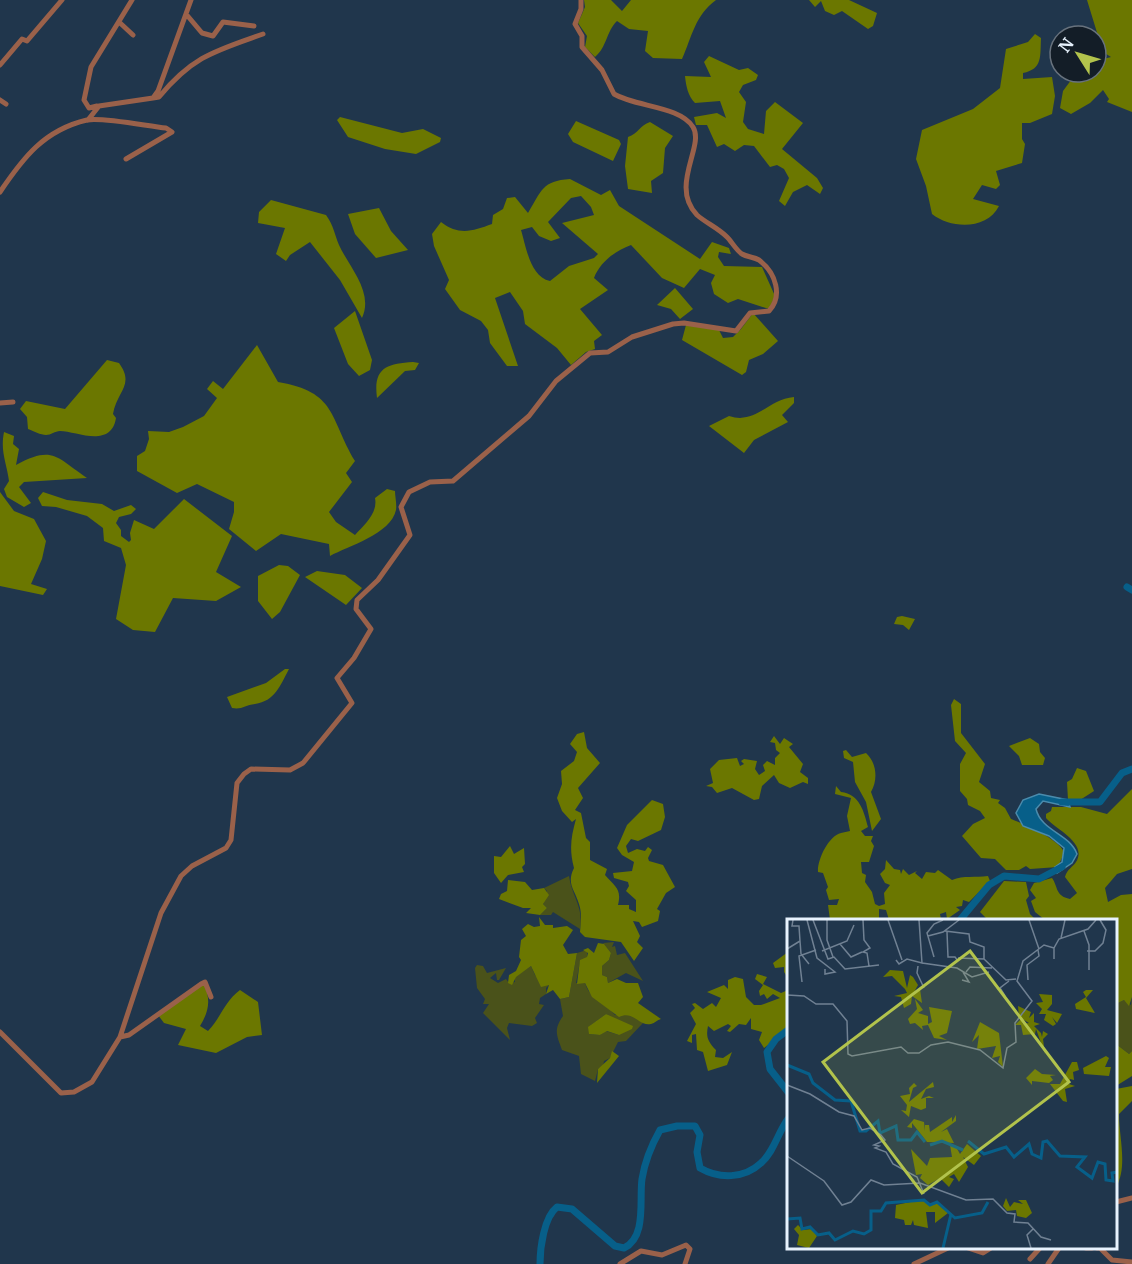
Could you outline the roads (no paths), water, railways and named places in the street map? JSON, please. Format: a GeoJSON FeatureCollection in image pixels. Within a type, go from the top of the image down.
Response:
{"type":"FeatureCollection","features":[{"type":"Feature","properties":{"kind":"street"},"geometry":{"type":"LineString","coordinates":[[0,66],[22,39],[27,41],[62,0]]}},
{"type":"Feature","properties":{"kind":"street"},"geometry":{"type":"LineString","coordinates":[[132,0],[91,67],[84,100],[89,108],[159,97],[179,73],[206,54],[263,34]]}},
{"type":"Feature","properties":{"kind":"street"},"geometry":{"type":"LineString","coordinates":[[153,98],[191,0]]}},
{"type":"Feature","properties":{"kind":"street"},"geometry":{"type":"LineString","coordinates":[[0,1032],[61,1093],[74,1092],[92,1082],[120,1037],[161,913],[181,876],[192,866],[226,848],[231,840],[237,783],[251,769],[290,770],[303,763],[352,703],[337,678],[354,658],[371,629],[356,609],[357,600],[378,580],[410,535],[401,507],[409,492],[430,482],[453,481],[529,417],[556,381],[590,353],[608,352],[632,337],[673,324],[684,323],[736,331],[750,313],[769,311],[777,301],[778,289],[760,261],[740,253],[727,237],[696,214],[688,198],[685,182],[695,137],[693,126],[680,114],[649,107],[614,94],[602,70],[582,47],[582,36],[574,24],[581,9],[581,0]]}},
{"type":"Feature","properties":{"kind":"street"},"geometry":{"type":"LineString","coordinates":[[186,14],[202,33],[213,36],[223,22],[254,26]]}},
{"type":"Feature","properties":{"kind":"street"},"geometry":{"type":"LineString","coordinates":[[119,22],[133,35]]}},
{"type":"Feature","properties":{"kind":"street"},"geometry":{"type":"LineString","coordinates":[[0,100],[6,104]]}},
{"type":"Feature","properties":{"kind":"street"},"geometry":{"type":"LineString","coordinates":[[0,192],[17,165],[41,141],[88,120],[99,106]]}},
{"type":"Feature","properties":{"kind":"street"},"geometry":{"type":"LineString","coordinates":[[88,120],[166,128],[172,132],[126,159]]}},
{"type":"Feature","properties":{"kind":"street"},"geometry":{"type":"LineString","coordinates":[[0,404],[13,402]]}},
{"type":"Feature","properties":{"kind":"street"},"geometry":{"type":"LineString","coordinates":[[120,1037],[129,1035],[205,982],[211,997]]}},
{"type":"Feature","properties":{"kind":"street"},"geometry":{"type":"LineString","coordinates":[[1117,1202],[1132,1198]]}},
{"type":"Feature","properties":{"kind":"street"},"geometry":{"type":"LineString","coordinates":[[620,1264],[641,1251],[662,1255],[686,1245],[690,1249],[685,1264]]}},
{"type":"Feature","properties":{"kind":"street"},"geometry":{"type":"LineString","coordinates":[[914,1264],[946,1249]]}},
{"type":"Feature","properties":{"kind":"street"},"geometry":{"type":"LineString","coordinates":[[971,1249],[983,1253],[989,1249]]}},
{"type":"Feature","properties":{"kind":"street"},"geometry":{"type":"LineString","coordinates":[[1030,1259],[1039,1249]]}},
{"type":"Feature","properties":{"kind":"street"},"geometry":{"type":"LineString","coordinates":[[1048,1264],[1058,1249]]}},
{"type":"Feature","properties":{"kind":"street"},"geometry":{"type":"LineString","coordinates":[[1101,1249],[1112,1260],[1132,1262]]}},
{"type":"Feature","properties":{"kind":"water"},"geometry":{"type":"Polygon","coordinates":[[[1039,794],[1068,800],[1070,807],[1043,801],[1036,809],[1049,828],[1068,842],[1077,854],[1072,863],[1057,873],[1055,867],[1062,862],[1064,848],[1049,836],[1023,826],[1016,813],[1023,800],[1039,794]]]}},
{"type":"Feature","properties":{"kind":"waterway"},"geometry":{"type":"LineString","coordinates":[[1127,587],[1132,590]]}},
{"type":"Feature","properties":{"kind":"waterway"},"geometry":{"type":"LineString","coordinates":[[1062,802],[1100,802],[1122,773],[1132,769]]}},
{"type":"Feature","properties":{"kind":"waterway"},"geometry":{"type":"LineString","coordinates":[[961,919],[989,885],[1004,876],[1039,879],[1062,867]]}},
{"type":"Feature","properties":{"kind":"waterway"},"geometry":{"type":"LineString","coordinates":[[787,1031],[776,1039],[767,1052],[770,1069],[787,1091]]}},
{"type":"Feature","properties":{"kind":"waterway"},"geometry":{"type":"LineString","coordinates":[[540,1264],[546,1225],[557,1207],[572,1209],[615,1246],[624,1248],[631,1243],[639,1227],[645,1166],[660,1130],[677,1126],[695,1126],[700,1135],[697,1152],[700,1168],[707,1172],[731,1176],[747,1172],[761,1163],[787,1121]]}}]}
